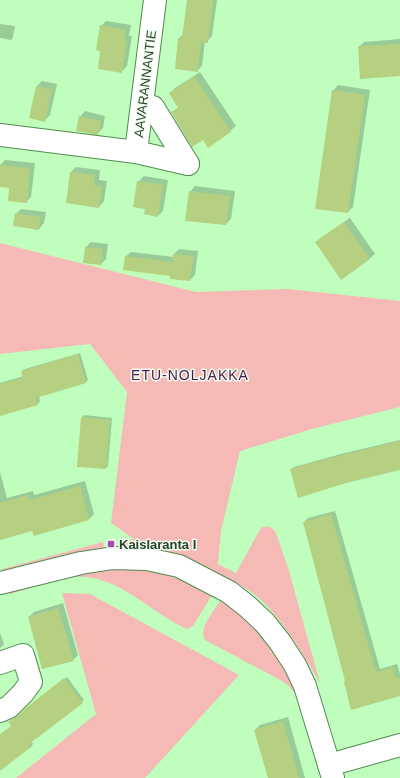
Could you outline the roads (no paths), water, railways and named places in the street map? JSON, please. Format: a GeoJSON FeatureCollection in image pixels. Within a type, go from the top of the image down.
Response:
{"type":"FeatureCollection","features":[{"type":"Feature","properties":{"kind":"street","name":"AAVARANNANTIE"},"geometry":{"type":"LineString","coordinates":[[0,135],[136,152],[155,0]]}},
{"type":"Feature","properties":{"kind":"street"},"geometry":{"type":"LineString","coordinates":[[136,152],[188,164],[153,107],[142,104]]}},
{"type":"Feature","properties":{"kind":"street"},"geometry":{"type":"LineString","coordinates":[[0,583],[87,562],[113,558],[147,559],[179,566],[223,589],[248,607],[265,623],[280,642],[295,665],[305,686],[331,772],[400,745]]}},
{"type":"Feature","properties":{"kind":"street"},"geometry":{"type":"LineString","coordinates":[[0,663],[23,655],[31,682],[23,694],[10,708],[0,711]]}},
{"type":"Feature","properties":{"kind":"place","name":"Kaislaranta I"},"geometry":{"type":"Point","coordinates":[111,544]}},
{"type":"Feature","properties":{"kind":"district","name":"ETU-NOLJAKKA"},"geometry":{"type":"Point","coordinates":[190,375]}}]}
